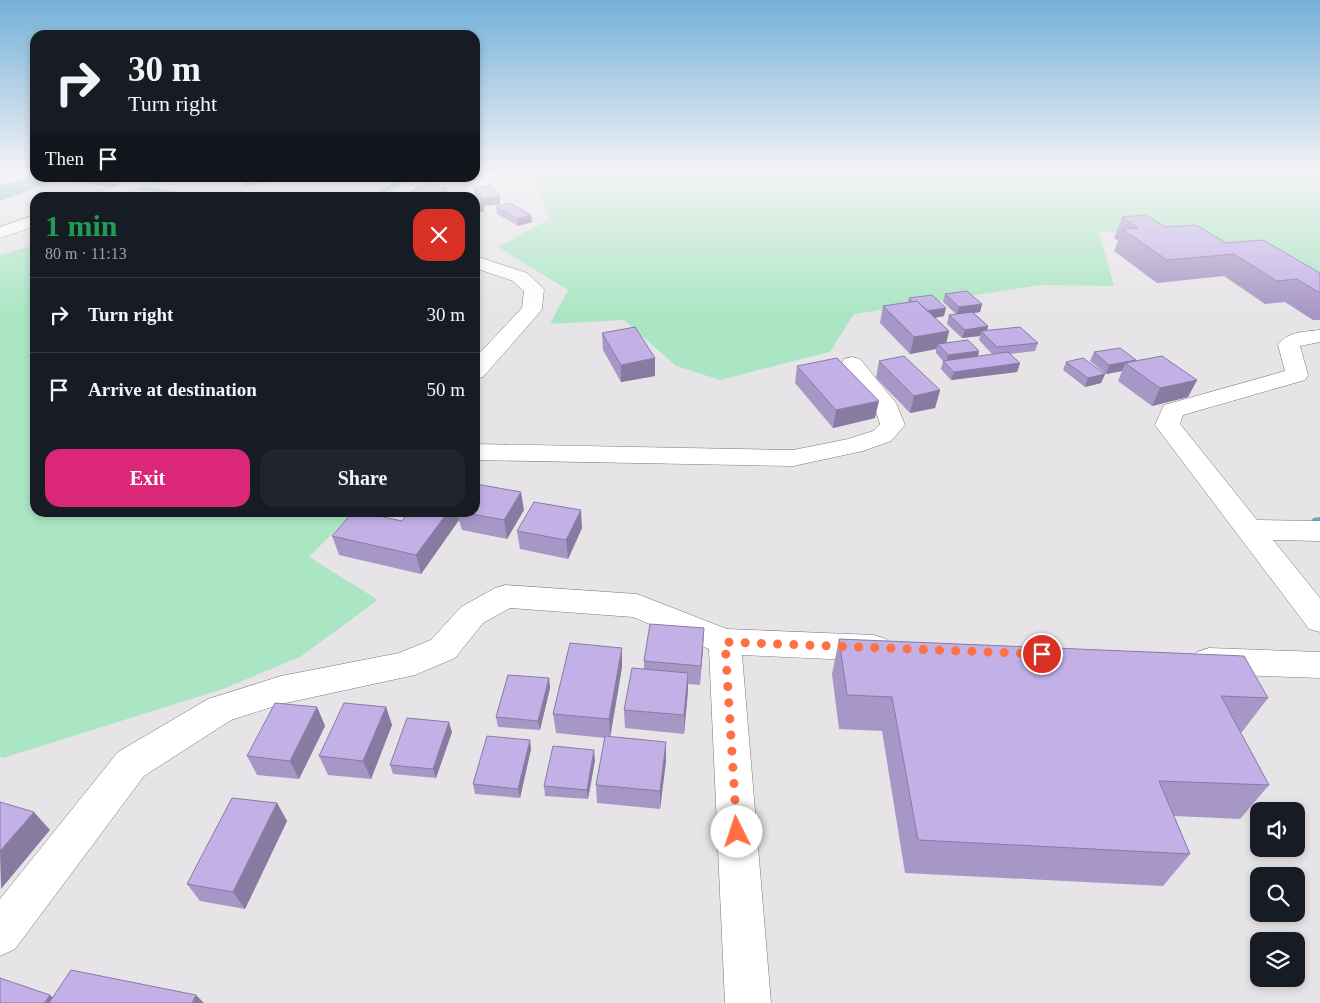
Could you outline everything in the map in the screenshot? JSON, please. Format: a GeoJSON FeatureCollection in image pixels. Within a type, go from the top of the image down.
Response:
{"type":"FeatureCollection","features":[{"type":"Feature","properties":{"kind":"street"},"geometry":{"type":"LineString","coordinates":[[0,233],[30,222]]}},
{"type":"Feature","properties":{"kind":"street"},"geometry":{"type":"LineString","coordinates":[[480,264],[520,277],[534,289],[532,309],[480,366]]}},
{"type":"Feature","properties":{"kind":"street"},"geometry":{"type":"LineString","coordinates":[[1320,336],[1294,340],[1289,345],[1297,375],[1173,410],[1167,424],[1320,620]]}},
{"type":"Feature","properties":{"kind":"street"},"geometry":{"type":"LineString","coordinates":[[480,452],[792,458],[854,446],[882,436],[893,425],[887,408],[852,364]]}},
{"type":"Feature","properties":{"kind":"street"},"geometry":{"type":"LineString","coordinates":[[1249,530],[1320,531]]}},
{"type":"Feature","properties":{"kind":"street"},"geometry":{"type":"LineString","coordinates":[[0,934],[130,764],[220,709],[281,690],[403,666],[443,649],[472,615],[506,596],[637,606],[725,642],[904,649]]}},
{"type":"Feature","properties":{"kind":"street"},"geometry":{"type":"LineString","coordinates":[[725,642],[748,1003]]}},
{"type":"Feature","properties":{"kind":"street"},"geometry":{"type":"LineString","coordinates":[[1181,660],[1320,665]]}},
{"type":"Feature","properties":{"kind":"green space"},"geometry":{"type":"Polygon","coordinates":[[[549,220],[1320,220],[1320,284],[1255,254],[1180,233],[1099,232],[1114,286],[1041,285],[854,314],[830,352],[720,380],[676,366],[624,320],[550,324],[568,290],[498,247],[549,220]]]}},
{"type":"Feature","properties":{"kind":"green space"},"geometry":{"type":"Polygon","coordinates":[[[30,246],[30,517],[349,517],[309,557],[378,600],[300,657],[223,689],[3,758],[0,757],[0,255],[30,246]]]}},
{"type":"Feature","properties":{"kind":"building"},"geometry":{"type":"Polygon","coordinates":[[[1126,220],[1154,220],[1165,227],[1196,225],[1226,243],[1263,240],[1320,273],[1320,293],[1297,279],[1277,281],[1234,254],[1167,260],[1122,229],[1138,228],[1126,220]]]}},
{"type":"Feature","properties":{"kind":"building"},"geometry":{"type":"Polygon","coordinates":[[[967,291],[982,304],[959,307],[945,294],[967,291]]]}},
{"type":"Feature","properties":{"kind":"building"},"geometry":{"type":"Polygon","coordinates":[[[932,295],[946,308],[927,311],[917,301],[913,302],[909,298],[932,295]]]}},
{"type":"Feature","properties":{"kind":"building"},"geometry":{"type":"Polygon","coordinates":[[[917,301],[949,331],[914,337],[883,306],[917,301]]]}},
{"type":"Feature","properties":{"kind":"building"},"geometry":{"type":"Polygon","coordinates":[[[972,312],[988,326],[965,330],[949,315],[972,312]]]}},
{"type":"Feature","properties":{"kind":"building"},"geometry":{"type":"Polygon","coordinates":[[[635,327],[655,358],[621,365],[602,333],[635,327]]]}},
{"type":"Feature","properties":{"kind":"building"},"geometry":{"type":"Polygon","coordinates":[[[1020,327],[1038,343],[997,347],[981,331],[1020,327]]]}},
{"type":"Feature","properties":{"kind":"building"},"geometry":{"type":"Polygon","coordinates":[[[968,340],[979,351],[948,355],[938,344],[968,340]]]}},
{"type":"Feature","properties":{"kind":"building"},"geometry":{"type":"Polygon","coordinates":[[[1120,348],[1136,360],[1109,365],[1094,352],[1120,348]]]}},
{"type":"Feature","properties":{"kind":"building"},"geometry":{"type":"Polygon","coordinates":[[[1008,352],[1020,363],[954,372],[943,361],[1008,352]]]}},
{"type":"Feature","properties":{"kind":"building"},"geometry":{"type":"Polygon","coordinates":[[[904,356],[940,390],[914,396],[879,361],[904,356]]]}},
{"type":"Feature","properties":{"kind":"building"},"geometry":{"type":"Polygon","coordinates":[[[1162,356],[1197,380],[1160,388],[1125,363],[1162,356]]]}},
{"type":"Feature","properties":{"kind":"building"},"geometry":{"type":"Polygon","coordinates":[[[837,358],[879,401],[836,410],[797,366],[837,358]]]}},
{"type":"Feature","properties":{"kind":"building"},"geometry":{"type":"Polygon","coordinates":[[[1083,358],[1105,374],[1088,378],[1066,362],[1083,358]]]}},
{"type":"Feature","properties":{"kind":"building"},"geometry":{"type":"Polygon","coordinates":[[[480,485],[521,492],[504,520],[480,516],[480,485]]]}},
{"type":"Feature","properties":{"kind":"building"},"geometry":{"type":"Polygon","coordinates":[[[534,502],[581,510],[566,540],[517,531],[534,502]]]}},
{"type":"Feature","properties":{"kind":"building"},"geometry":{"type":"Polygon","coordinates":[[[349,517],[384,517],[402,521],[405,517],[444,517],[416,555],[332,536],[349,517]]]}},
{"type":"Feature","properties":{"kind":"building"},"geometry":{"type":"Polygon","coordinates":[[[650,624],[704,628],[701,666],[644,661],[650,624]]]}},
{"type":"Feature","properties":{"kind":"building"},"geometry":{"type":"Polygon","coordinates":[[[839,639],[1244,656],[1268,698],[1221,696],[1269,785],[1159,781],[1190,854],[918,840],[892,697],[847,695],[839,639]]]}},
{"type":"Feature","properties":{"kind":"building"},"geometry":{"type":"Polygon","coordinates":[[[570,643],[622,648],[609,719],[553,714],[570,643]]]}},
{"type":"Feature","properties":{"kind":"building"},"geometry":{"type":"Polygon","coordinates":[[[632,668],[688,673],[684,715],[624,710],[632,668]]]}},
{"type":"Feature","properties":{"kind":"building"},"geometry":{"type":"Polygon","coordinates":[[[508,675],[549,678],[538,721],[496,717],[508,675]]]}},
{"type":"Feature","properties":{"kind":"building"},"geometry":{"type":"Polygon","coordinates":[[[275,703],[317,707],[290,761],[247,756],[275,703]]]}},
{"type":"Feature","properties":{"kind":"building"},"geometry":{"type":"Polygon","coordinates":[[[344,703],[386,707],[363,761],[319,756],[344,703]]]}},
{"type":"Feature","properties":{"kind":"building"},"geometry":{"type":"Polygon","coordinates":[[[407,718],[449,722],[433,769],[390,765],[407,718]]]}},
{"type":"Feature","properties":{"kind":"building"},"geometry":{"type":"Polygon","coordinates":[[[487,736],[530,740],[518,789],[473,784],[487,736]]]}},
{"type":"Feature","properties":{"kind":"building"},"geometry":{"type":"Polygon","coordinates":[[[605,736],[666,742],[660,791],[596,785],[605,736]]]}},
{"type":"Feature","properties":{"kind":"building"},"geometry":{"type":"Polygon","coordinates":[[[553,746],[594,750],[587,790],[544,786],[553,746]]]}},
{"type":"Feature","properties":{"kind":"building"},"geometry":{"type":"Polygon","coordinates":[[[232,798],[277,803],[233,892],[187,884],[232,798]]]}},
{"type":"Feature","properties":{"kind":"building"},"geometry":{"type":"Polygon","coordinates":[[[0,802],[34,812],[0,851],[0,802]]]}},
{"type":"Feature","properties":{"kind":"building"},"geometry":{"type":"Polygon","coordinates":[[[71,970],[196,995],[192,1003],[49,1003],[71,970]]]}},
{"type":"Feature","properties":{"kind":"building"},"geometry":{"type":"Polygon","coordinates":[[[0,978],[50,995],[44,1003],[0,1003],[0,978]]]}},
{"type":"Feature","properties":{"kind":"route"},"geometry":{"type":"LineString","coordinates":[[737,832],[725,642],[1042,654]]}}]}
